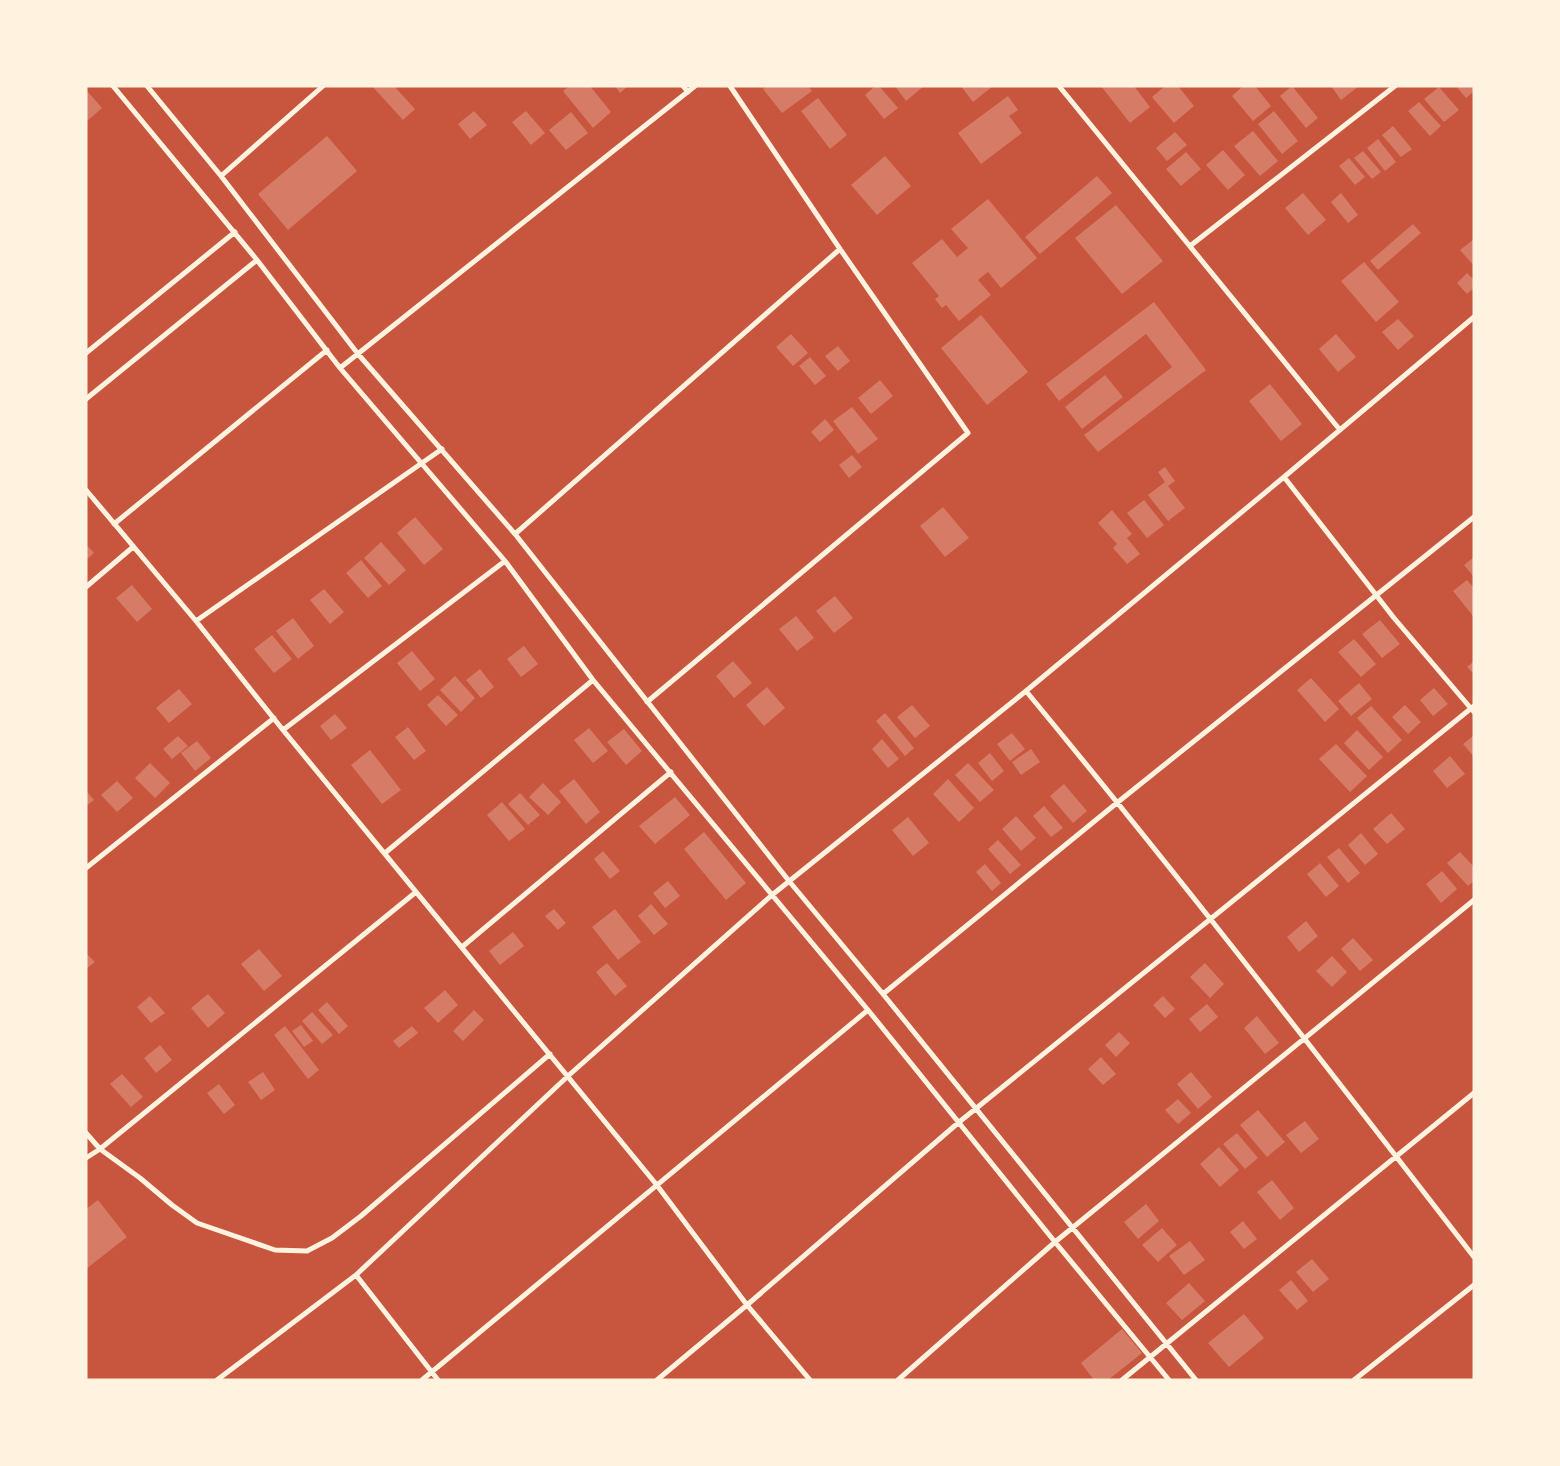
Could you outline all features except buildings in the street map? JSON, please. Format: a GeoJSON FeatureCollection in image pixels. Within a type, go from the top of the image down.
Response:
{"type":"FeatureCollection","features":[{"type":"Feature","properties":{"kind":"street"},"geometry":{"type":"LineString","coordinates":[[113,86],[235,232],[340,368],[505,560],[593,680],[868,1010],[1054,1242],[1169,1380]]}},
{"type":"Feature","properties":{"kind":"street"},"geometry":{"type":"LineString","coordinates":[[147,86],[221,176],[358,354],[515,534],[789,881],[1196,1380]]}},
{"type":"Feature","properties":{"kind":"street"},"geometry":{"type":"LineString","coordinates":[[221,176],[323,86]]}},
{"type":"Feature","properties":{"kind":"street"},"geometry":{"type":"LineString","coordinates":[[684,86],[688,92]]}},
{"type":"Feature","properties":{"kind":"street"},"geometry":{"type":"LineString","coordinates":[[340,368],[695,86]]}},
{"type":"Feature","properties":{"kind":"street"},"geometry":{"type":"LineString","coordinates":[[647,702],[968,433],[730,86]]}},
{"type":"Feature","properties":{"kind":"street"},"geometry":{"type":"LineString","coordinates":[[1059,86],[1340,430]]}},
{"type":"Feature","properties":{"kind":"street"},"geometry":{"type":"LineString","coordinates":[[1190,246],[1395,86]]}},
{"type":"Feature","properties":{"kind":"street"},"geometry":{"type":"LineString","coordinates":[[86,352],[235,232]]}},
{"type":"Feature","properties":{"kind":"street"},"geometry":{"type":"LineString","coordinates":[[515,534],[840,249]]}},
{"type":"Feature","properties":{"kind":"street"},"geometry":{"type":"LineString","coordinates":[[86,399],[257,260]]}},
{"type":"Feature","properties":{"kind":"street"},"geometry":{"type":"LineString","coordinates":[[217,1380],[356,1275],[568,1076],[772,895],[1026,692],[1474,317]]}},
{"type":"Feature","properties":{"kind":"street"},"geometry":{"type":"LineString","coordinates":[[114,524],[327,350]]}},
{"type":"Feature","properties":{"kind":"street"},"geometry":{"type":"LineString","coordinates":[[196,621],[442,449]]}},
{"type":"Feature","properties":{"kind":"street"},"geometry":{"type":"LineString","coordinates":[[657,1380],[748,1305],[958,1123],[1473,709],[1394,618],[1284,477]]}},
{"type":"Feature","properties":{"kind":"street"},"geometry":{"type":"LineString","coordinates":[[86,490],[196,621],[283,730],[656,1184],[748,1305],[810,1380]]}},
{"type":"Feature","properties":{"kind":"street"},"geometry":{"type":"LineString","coordinates":[[883,994],[1118,802],[1474,517]]}},
{"type":"Feature","properties":{"kind":"street"},"geometry":{"type":"LineString","coordinates":[[86,587],[132,547]]}},
{"type":"Feature","properties":{"kind":"street"},"geometry":{"type":"LineString","coordinates":[[283,730],[505,560]]}},
{"type":"Feature","properties":{"kind":"street"},"geometry":{"type":"LineString","coordinates":[[385,853],[593,680]]}},
{"type":"Feature","properties":{"kind":"street"},"geometry":{"type":"LineString","coordinates":[[1026,692],[1118,802],[1305,1038],[1474,1257]]}},
{"type":"Feature","properties":{"kind":"street"},"geometry":{"type":"LineString","coordinates":[[86,868],[274,718]]}},
{"type":"Feature","properties":{"kind":"street"},"geometry":{"type":"LineString","coordinates":[[462,947],[671,772]]}},
{"type":"Feature","properties":{"kind":"street"},"geometry":{"type":"LineString","coordinates":[[86,1158],[100,1149],[416,892]]}},
{"type":"Feature","properties":{"kind":"street"},"geometry":{"type":"LineString","coordinates":[[898,1380],[1072,1227],[1474,900]]}},
{"type":"Feature","properties":{"kind":"street"},"geometry":{"type":"LineString","coordinates":[[422,1380],[868,1010]]}},
{"type":"Feature","properties":{"kind":"street"},"geometry":{"type":"LineString","coordinates":[[86,1133],[100,1149],[197,1223],[275,1250],[307,1251],[332,1238],[361,1216],[550,1054]]}},
{"type":"Feature","properties":{"kind":"street"},"geometry":{"type":"LineString","coordinates":[[1122,1380],[1474,1093]]}},
{"type":"Feature","properties":{"kind":"street"},"geometry":{"type":"LineString","coordinates":[[356,1275],[438,1380]]}},
{"type":"Feature","properties":{"kind":"street"},"geometry":{"type":"LineString","coordinates":[[1354,1380],[1474,1285]]}}]}
